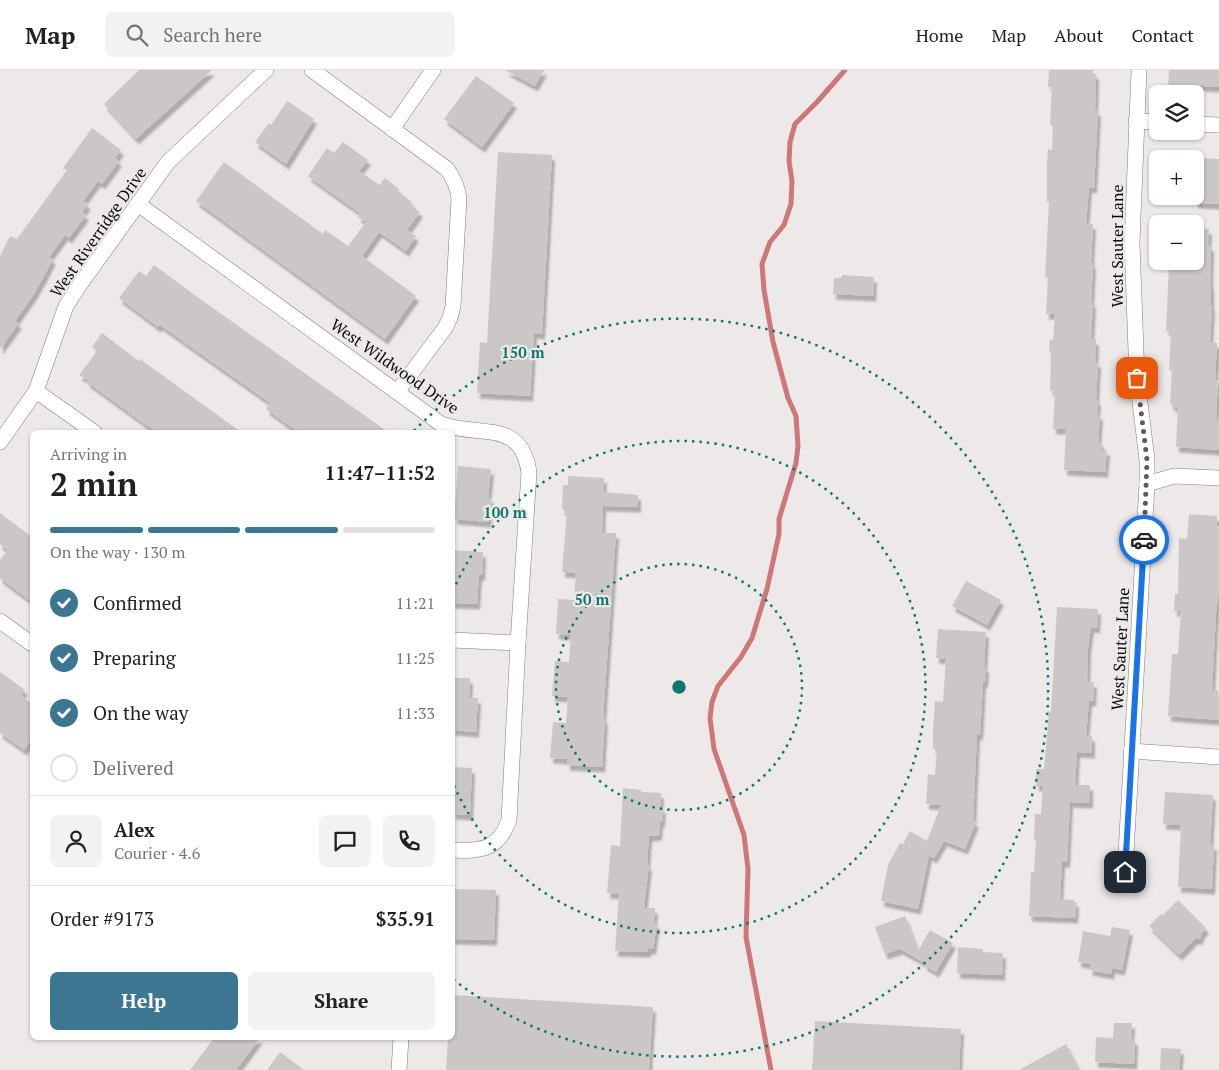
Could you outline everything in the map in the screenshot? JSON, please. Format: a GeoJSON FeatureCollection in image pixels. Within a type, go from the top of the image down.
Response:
{"type":"FeatureCollection","features":[{"type":"Feature","properties":{"kind":"street","name":"West Riverridge Drive"},"geometry":{"type":"LineString","coordinates":[[0,442],[36,391],[66,306],[168,162],[266,70]]}},
{"type":"Feature","properties":{"kind":"street"},"geometry":{"type":"LineString","coordinates":[[312,70],[447,169],[454,178],[458,188],[453,306],[450,318],[446,328],[397,392]]}},
{"type":"Feature","properties":{"kind":"street"},"geometry":{"type":"LineString","coordinates":[[392,128],[434,70]]}},
{"type":"Feature","properties":{"kind":"street","name":"West Sauter Lane"},"geometry":{"type":"LineString","coordinates":[[1125,872],[1147,484],[1147,460],[1137,378],[1132,243],[1139,70]]}},
{"type":"Feature","properties":{"kind":"street"},"geometry":{"type":"LineString","coordinates":[[1136,121],[1149,122]]}},
{"type":"Feature","properties":{"kind":"street"},"geometry":{"type":"LineString","coordinates":[[1204,124],[1219,125]]}},
{"type":"Feature","properties":{"kind":"street","name":"West Wildwood Drive"},"geometry":{"type":"LineString","coordinates":[[138,204],[440,424],[454,428],[498,433],[512,438],[522,448],[527,459],[529,472],[509,820],[504,832],[496,842],[483,849],[471,852],[455,850]]}},
{"type":"Feature","properties":{"kind":"street"},"geometry":{"type":"LineString","coordinates":[[36,391],[91,430]]}},
{"type":"Feature","properties":{"kind":"street"},"geometry":{"type":"LineString","coordinates":[[1147,484],[1174,476],[1219,478]]}},
{"type":"Feature","properties":{"kind":"street"},"geometry":{"type":"LineString","coordinates":[[0,620],[30,642]]}},
{"type":"Feature","properties":{"kind":"street"},"geometry":{"type":"LineString","coordinates":[[455,640],[518,643]]}},
{"type":"Feature","properties":{"kind":"street"},"geometry":{"type":"LineString","coordinates":[[1131,751],[1219,757]]}},
{"type":"Feature","properties":{"kind":"street"},"geometry":{"type":"LineString","coordinates":[[399,1070],[401,1040]]}},
{"type":"Feature","properties":{"kind":"building"},"geometry":{"type":"Polygon","coordinates":[[[139,70],[212,70],[136,139],[104,104],[139,70]]]}},
{"type":"Feature","properties":{"kind":"building"},"geometry":{"type":"Polygon","coordinates":[[[505,70],[544,70],[535,86],[505,70]]]}},
{"type":"Feature","properties":{"kind":"building"},"geometry":{"type":"Polygon","coordinates":[[[1049,70],[1093,70],[1093,74],[1096,74],[1095,111],[1098,111],[1094,188],[1089,187],[1086,224],[1093,224],[1091,339],[1096,340],[1095,362],[1098,362],[1096,400],[1098,400],[1097,415],[1100,415],[1098,442],[1101,442],[1101,450],[1107,450],[1105,472],[1064,470],[1066,429],[1053,429],[1055,391],[1050,391],[1051,352],[1049,352],[1050,339],[1053,340],[1055,314],[1046,314],[1048,277],[1045,277],[1049,202],[1047,202],[1047,163],[1048,149],[1052,150],[1053,125],[1050,125],[1052,87],[1048,87],[1049,70]]]}},
{"type":"Feature","properties":{"kind":"building"},"geometry":{"type":"Polygon","coordinates":[[[1169,70],[1219,70],[1219,87],[1168,85],[1169,70]]]}},
{"type":"Feature","properties":{"kind":"building"},"geometry":{"type":"Polygon","coordinates":[[[476,76],[514,103],[482,147],[444,119],[476,76]]]}},
{"type":"Feature","properties":{"kind":"building"},"geometry":{"type":"Polygon","coordinates":[[[287,101],[314,119],[286,164],[255,142],[269,123],[271,125],[287,101]]]}},
{"type":"Feature","properties":{"kind":"building"},"geometry":{"type":"Polygon","coordinates":[[[92,128],[121,150],[115,158],[119,161],[102,184],[98,181],[83,201],[88,204],[82,212],[86,215],[69,238],[65,235],[49,257],[53,259],[43,278],[15,321],[19,323],[0,349],[0,256],[10,236],[17,239],[67,170],[63,168],[92,128]]]}},
{"type":"Feature","properties":{"kind":"building"},"geometry":{"type":"Polygon","coordinates":[[[343,142],[368,160],[359,171],[380,185],[385,178],[412,202],[410,205],[420,212],[407,230],[416,236],[406,251],[379,232],[362,256],[416,296],[385,339],[196,201],[224,162],[323,234],[325,230],[348,246],[366,222],[358,217],[360,213],[308,176],[327,148],[334,153],[343,142]]]}},
{"type":"Feature","properties":{"kind":"building"},"geometry":{"type":"Polygon","coordinates":[[[498,152],[552,155],[542,334],[534,333],[530,396],[477,393],[480,342],[487,343],[498,152]]]}},
{"type":"Feature","properties":{"kind":"building"},"geometry":{"type":"Polygon","coordinates":[[[1204,158],[1219,159],[1219,204],[1204,203],[1204,158]]]}},
{"type":"Feature","properties":{"kind":"building"},"geometry":{"type":"Polygon","coordinates":[[[1204,229],[1209,229],[1208,245],[1211,246],[1210,284],[1212,305],[1210,342],[1217,343],[1215,380],[1218,380],[1216,419],[1219,420],[1219,450],[1176,447],[1178,408],[1172,407],[1173,404],[1170,404],[1172,370],[1169,370],[1171,331],[1166,331],[1169,270],[1204,270],[1204,229]]]}},
{"type":"Feature","properties":{"kind":"building"},"geometry":{"type":"Polygon","coordinates":[[[154,265],[385,430],[295,430],[266,409],[270,403],[160,325],[158,327],[119,298],[139,271],[146,276],[154,265]]]}},
{"type":"Feature","properties":{"kind":"building"},"geometry":{"type":"Polygon","coordinates":[[[842,275],[874,277],[873,296],[833,294],[834,278],[841,278],[842,275]]]}},
{"type":"Feature","properties":{"kind":"building"},"geometry":{"type":"Polygon","coordinates":[[[102,333],[238,430],[153,430],[79,375],[97,351],[92,347],[102,333]]]}},
{"type":"Feature","properties":{"kind":"building"},"geometry":{"type":"Polygon","coordinates":[[[458,466],[491,469],[488,498],[491,498],[488,522],[455,519],[458,466]]]}},
{"type":"Feature","properties":{"kind":"building"},"geometry":{"type":"Polygon","coordinates":[[[568,476],[604,478],[603,492],[638,495],[638,507],[603,506],[602,533],[616,533],[603,718],[605,719],[602,767],[567,765],[567,759],[550,758],[553,722],[566,723],[568,697],[552,696],[555,661],[569,662],[571,635],[556,634],[558,599],[574,600],[576,573],[562,572],[567,510],[562,510],[563,485],[568,485],[568,476]]]}},
{"type":"Feature","properties":{"kind":"building"},"geometry":{"type":"Polygon","coordinates":[[[0,513],[30,536],[30,600],[0,578],[0,560],[8,550],[0,544],[0,513]]]}},
{"type":"Feature","properties":{"kind":"building"},"geometry":{"type":"Polygon","coordinates":[[[1189,514],[1217,516],[1217,525],[1219,525],[1219,590],[1212,690],[1218,690],[1219,720],[1168,716],[1172,654],[1178,654],[1181,611],[1174,611],[1175,594],[1178,594],[1179,538],[1187,539],[1189,514]]]}},
{"type":"Feature","properties":{"kind":"building"},"geometry":{"type":"Polygon","coordinates":[[[455,550],[483,552],[482,575],[479,575],[477,604],[455,603],[455,550]]]}},
{"type":"Feature","properties":{"kind":"building"},"geometry":{"type":"Polygon","coordinates":[[[966,581],[1001,600],[987,625],[952,606],[966,581]]]}},
{"type":"Feature","properties":{"kind":"building"},"geometry":{"type":"Polygon","coordinates":[[[1057,607],[1098,609],[1097,628],[1091,627],[1088,648],[1087,682],[1094,682],[1093,701],[1089,701],[1086,736],[1092,736],[1092,753],[1077,752],[1075,785],[1090,785],[1090,803],[1070,802],[1067,862],[1062,862],[1060,899],[1074,900],[1076,902],[1075,918],[1029,916],[1031,872],[1034,872],[1036,840],[1034,840],[1035,814],[1041,814],[1043,786],[1036,786],[1036,769],[1044,769],[1049,711],[1051,712],[1057,607]]]}},
{"type":"Feature","properties":{"kind":"building"},"geometry":{"type":"Polygon","coordinates":[[[938,629],[986,632],[985,682],[983,682],[980,735],[977,734],[973,821],[976,822],[965,849],[944,841],[934,858],[929,855],[918,909],[881,901],[888,865],[900,843],[903,844],[910,831],[927,841],[941,805],[926,804],[928,774],[935,775],[937,749],[933,749],[933,731],[935,701],[943,702],[946,659],[936,658],[938,629]]]}},
{"type":"Feature","properties":{"kind":"building"},"geometry":{"type":"Polygon","coordinates":[[[0,672],[25,690],[21,695],[30,702],[30,742],[24,750],[0,733],[0,672]]]}},
{"type":"Feature","properties":{"kind":"building"},"geometry":{"type":"Polygon","coordinates":[[[455,678],[470,678],[469,698],[478,698],[476,732],[455,730],[455,678]]]}},
{"type":"Feature","properties":{"kind":"building"},"geometry":{"type":"Polygon","coordinates":[[[455,767],[472,768],[470,815],[455,814],[455,767]]]}},
{"type":"Feature","properties":{"kind":"building"},"geometry":{"type":"Polygon","coordinates":[[[623,788],[641,790],[641,792],[661,793],[660,808],[663,808],[659,835],[649,836],[647,865],[649,865],[644,908],[655,908],[654,923],[657,923],[653,949],[648,949],[648,952],[615,951],[619,894],[607,893],[611,845],[620,846],[623,788]]]}},
{"type":"Feature","properties":{"kind":"building"},"geometry":{"type":"Polygon","coordinates":[[[1165,792],[1213,795],[1210,844],[1214,845],[1212,889],[1178,887],[1181,825],[1163,824],[1165,792]]]}},
{"type":"Feature","properties":{"kind":"building"},"geometry":{"type":"Polygon","coordinates":[[[455,889],[496,890],[494,940],[455,939],[455,889]]]}},
{"type":"Feature","properties":{"kind":"building"},"geometry":{"type":"Polygon","coordinates":[[[1178,900],[1206,928],[1201,934],[1200,939],[1195,939],[1179,955],[1149,926],[1178,900]]]}},
{"type":"Feature","properties":{"kind":"building"},"geometry":{"type":"Polygon","coordinates":[[[905,916],[918,951],[930,930],[953,943],[936,972],[924,965],[925,963],[900,949],[885,954],[875,927],[905,916]]]}},
{"type":"Feature","properties":{"kind":"building"},"geometry":{"type":"Polygon","coordinates":[[[1112,927],[1130,930],[1122,970],[1112,968],[1111,974],[1089,970],[1091,964],[1078,962],[1083,931],[1110,936],[1112,927]]]}},
{"type":"Feature","properties":{"kind":"building"},"geometry":{"type":"Polygon","coordinates":[[[958,947],[983,949],[983,952],[1003,953],[1002,975],[957,973],[958,947]]]}},
{"type":"Feature","properties":{"kind":"building"},"geometry":{"type":"Polygon","coordinates":[[[455,995],[653,1007],[649,1070],[446,1070],[448,1040],[455,1040],[455,995]]]}},
{"type":"Feature","properties":{"kind":"building"},"geometry":{"type":"Polygon","coordinates":[[[815,1021],[961,1029],[959,1070],[812,1070],[815,1021]]]}},
{"type":"Feature","properties":{"kind":"building"},"geometry":{"type":"Polygon","coordinates":[[[1114,1023],[1132,1023],[1131,1039],[1135,1040],[1134,1064],[1095,1062],[1096,1037],[1113,1038],[1114,1023]]]}},
{"type":"Feature","properties":{"kind":"building"},"geometry":{"type":"Polygon","coordinates":[[[212,1040],[258,1040],[236,1070],[190,1070],[212,1040]]]}},
{"type":"Feature","properties":{"kind":"building"},"geometry":{"type":"Polygon","coordinates":[[[1066,1044],[1080,1070],[1019,1070],[1066,1044]]]}},
{"type":"Feature","properties":{"kind":"building"},"geometry":{"type":"Polygon","coordinates":[[[1161,1048],[1181,1049],[1179,1070],[1160,1070],[1161,1048]]]}},
{"type":"Feature","properties":{"kind":"building"},"geometry":{"type":"Polygon","coordinates":[[[280,1052],[304,1070],[267,1070],[280,1052]]]}},
{"type":"Feature","properties":{"kind":"waterway"},"geometry":{"type":"LineString","coordinates":[[771,1070],[746,937],[748,869],[744,835],[714,749],[710,718],[712,702],[718,686],[741,657],[752,638],[767,589],[779,534],[779,519],[796,463],[798,446],[796,416],[788,398],[773,342],[764,290],[762,264],[770,242],[784,225],[791,204],[792,181],[789,161],[790,142],[795,124],[845,70]]}},
{"type":"Feature","properties":{"kind":"way so far"},"geometry":{"type":"LineString","coordinates":[[1137,378],[1147,460],[1144,540]]}},
{"type":"Feature","properties":{"kind":"route"},"geometry":{"type":"LineString","coordinates":[[1125,872],[1144,540]]}}]}
